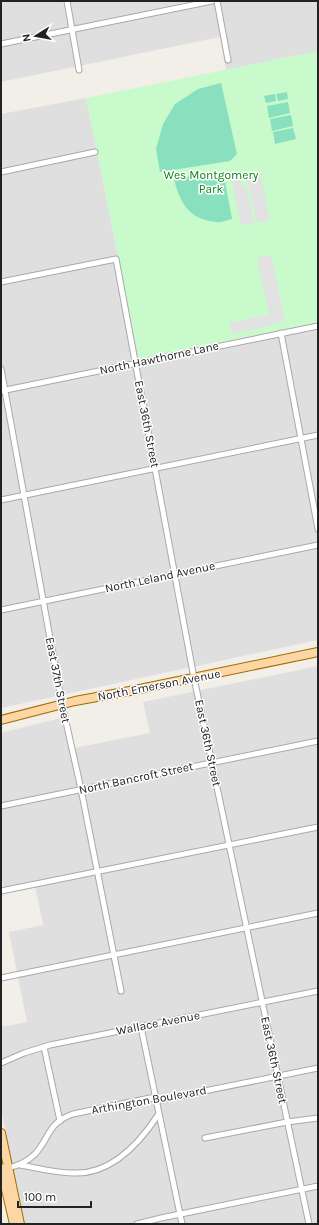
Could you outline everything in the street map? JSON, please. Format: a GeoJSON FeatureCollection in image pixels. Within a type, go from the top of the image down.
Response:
{"type":"FeatureCollection","features":[{"type":"Feature","properties":{"kind":"main road","name":"North Emerson Avenue"},"geometry":{"type":"LineString","coordinates":[[1,720],[62,704],[318,652]]}},
{"type":"Feature","properties":{"kind":"main road"},"geometry":{"type":"LineString","coordinates":[[1,1133],[3,1169],[14,1224]]}},
{"type":"Feature","properties":{"kind":"main road"},"geometry":{"type":"LineString","coordinates":[[3,1169],[20,1224]]}},
{"type":"Feature","properties":{"kind":"street"},"geometry":{"type":"LineString","coordinates":[[66,1],[80,70]]}},
{"type":"Feature","properties":{"kind":"street"},"geometry":{"type":"LineString","coordinates":[[1,44],[212,1]]}},
{"type":"Feature","properties":{"kind":"street"},"geometry":{"type":"LineString","coordinates":[[217,1],[228,60]]}},
{"type":"Feature","properties":{"kind":"street"},"geometry":{"type":"LineString","coordinates":[[1,172],[96,152]]}},
{"type":"Feature","properties":{"kind":"street","name":"East 36th Street"},"geometry":{"type":"LineString","coordinates":[[1,282],[116,259],[194,678],[309,1224]]}},
{"type":"Feature","properties":{"kind":"street","name":"North Hawthorne Lane"},"geometry":{"type":"LineString","coordinates":[[3,391],[318,326]]}},
{"type":"Feature","properties":{"kind":"street"},"geometry":{"type":"LineString","coordinates":[[281,334],[318,529]]}},
{"type":"Feature","properties":{"kind":"street","name":"East 37th Street"},"geometry":{"type":"LineString","coordinates":[[1,369],[3,391],[62,704],[81,789],[122,991]]}},
{"type":"Feature","properties":{"kind":"street"},"geometry":{"type":"LineString","coordinates":[[1,500],[318,435]]}},
{"type":"Feature","properties":{"kind":"street","name":"North Leland Avenue"},"geometry":{"type":"LineString","coordinates":[[1,610],[318,545]]}},
{"type":"Feature","properties":{"kind":"street","name":"North Bancroft Street"},"geometry":{"type":"LineString","coordinates":[[1,806],[318,741]]}},
{"type":"Feature","properties":{"kind":"street"},"geometry":{"type":"LineString","coordinates":[[1,891],[318,827]]}},
{"type":"Feature","properties":{"kind":"street"},"geometry":{"type":"LineString","coordinates":[[1,978],[318,913]]}},
{"type":"Feature","properties":{"kind":"street","name":"Wallace Avenue"},"geometry":{"type":"LineString","coordinates":[[1,1063],[24,1053],[44,1047],[318,991]]}},
{"type":"Feature","properties":{"kind":"street"},"geometry":{"type":"LineString","coordinates":[[141,1026],[158,1115],[182,1224]]}},
{"type":"Feature","properties":{"kind":"street"},"geometry":{"type":"LineString","coordinates":[[44,1047],[60,1121]]}},
{"type":"Feature","properties":{"kind":"street","name":"Arthington Boulevard"},"geometry":{"type":"LineString","coordinates":[[3,1169],[20,1165],[35,1154],[50,1130],[60,1121],[75,1113],[150,1098],[160,1100],[318,1068]]}},
{"type":"Feature","properties":{"kind":"street"},"geometry":{"type":"LineString","coordinates":[[20,1165],[74,1173],[86,1172],[104,1167],[118,1159],[134,1146],[158,1115]]}},
{"type":"Feature","properties":{"kind":"street"},"geometry":{"type":"LineString","coordinates":[[205,1138],[287,1122],[318,1118]]}},
{"type":"Feature","properties":{"kind":"street"},"geometry":{"type":"LineString","coordinates":[[137,1224],[318,1186]]}},
{"type":"Feature","properties":{"kind":"shaded area"},"geometry":{"type":"Polygon","coordinates":[[[1,1],[318,1],[318,51],[226,70],[220,37],[1,82],[1,1]]]}},
{"type":"Feature","properties":{"kind":"shaded area"},"geometry":{"type":"Polygon","coordinates":[[[86,98],[139,359],[318,322],[318,640],[1,708],[1,114],[86,98]]]}},
{"type":"Feature","properties":{"kind":"shaded area"},"geometry":{"type":"Polygon","coordinates":[[[260,172],[270,220],[260,222],[256,220],[247,179],[241,181],[242,185],[246,186],[254,223],[241,225],[231,178],[260,172]]]}},
{"type":"Feature","properties":{"kind":"shaded area"},"geometry":{"type":"Polygon","coordinates":[[[271,255],[285,321],[275,323],[273,321],[273,325],[232,334],[229,323],[269,314],[257,258],[271,255]]]}},
{"type":"Feature","properties":{"kind":"shaded area"},"geometry":{"type":"Polygon","coordinates":[[[318,666],[318,1224],[25,1224],[1,1110],[1,1027],[27,1022],[9,932],[43,925],[34,881],[4,888],[1,875],[1,733],[61,718],[69,749],[150,733],[143,702],[318,666]]]}},
{"type":"Feature","properties":{"kind":"green space","name":"Wes Montgomery Park"},"geometry":{"type":"Polygon","coordinates":[[[318,51],[318,322],[139,359],[86,98],[318,51]]]}},
{"type":"Feature","properties":{"kind":"green space"},"geometry":{"type":"Polygon","coordinates":[[[221,83],[237,154],[230,161],[160,172],[156,149],[163,124],[175,104],[198,89],[221,83]]]}},
{"type":"Feature","properties":{"kind":"green space"},"geometry":{"type":"Polygon","coordinates":[[[287,92],[288,99],[278,101],[276,94],[287,92]]]}},
{"type":"Feature","properties":{"kind":"green space"},"geometry":{"type":"Polygon","coordinates":[[[275,94],[276,101],[266,103],[264,96],[275,94]]]}},
{"type":"Feature","properties":{"kind":"green space"},"geometry":{"type":"Polygon","coordinates":[[[288,102],[290,113],[269,118],[267,106],[288,102]]]}},
{"type":"Feature","properties":{"kind":"green space"},"geometry":{"type":"Polygon","coordinates":[[[291,115],[293,126],[272,131],[270,119],[291,115]]]}},
{"type":"Feature","properties":{"kind":"green space"},"geometry":{"type":"Polygon","coordinates":[[[293,128],[296,139],[275,144],[273,132],[293,128]]]}},
{"type":"Feature","properties":{"kind":"green space"},"geometry":{"type":"Polygon","coordinates":[[[217,171],[224,176],[232,219],[222,222],[207,221],[199,218],[187,209],[179,196],[174,179],[217,171]]]}}]}
